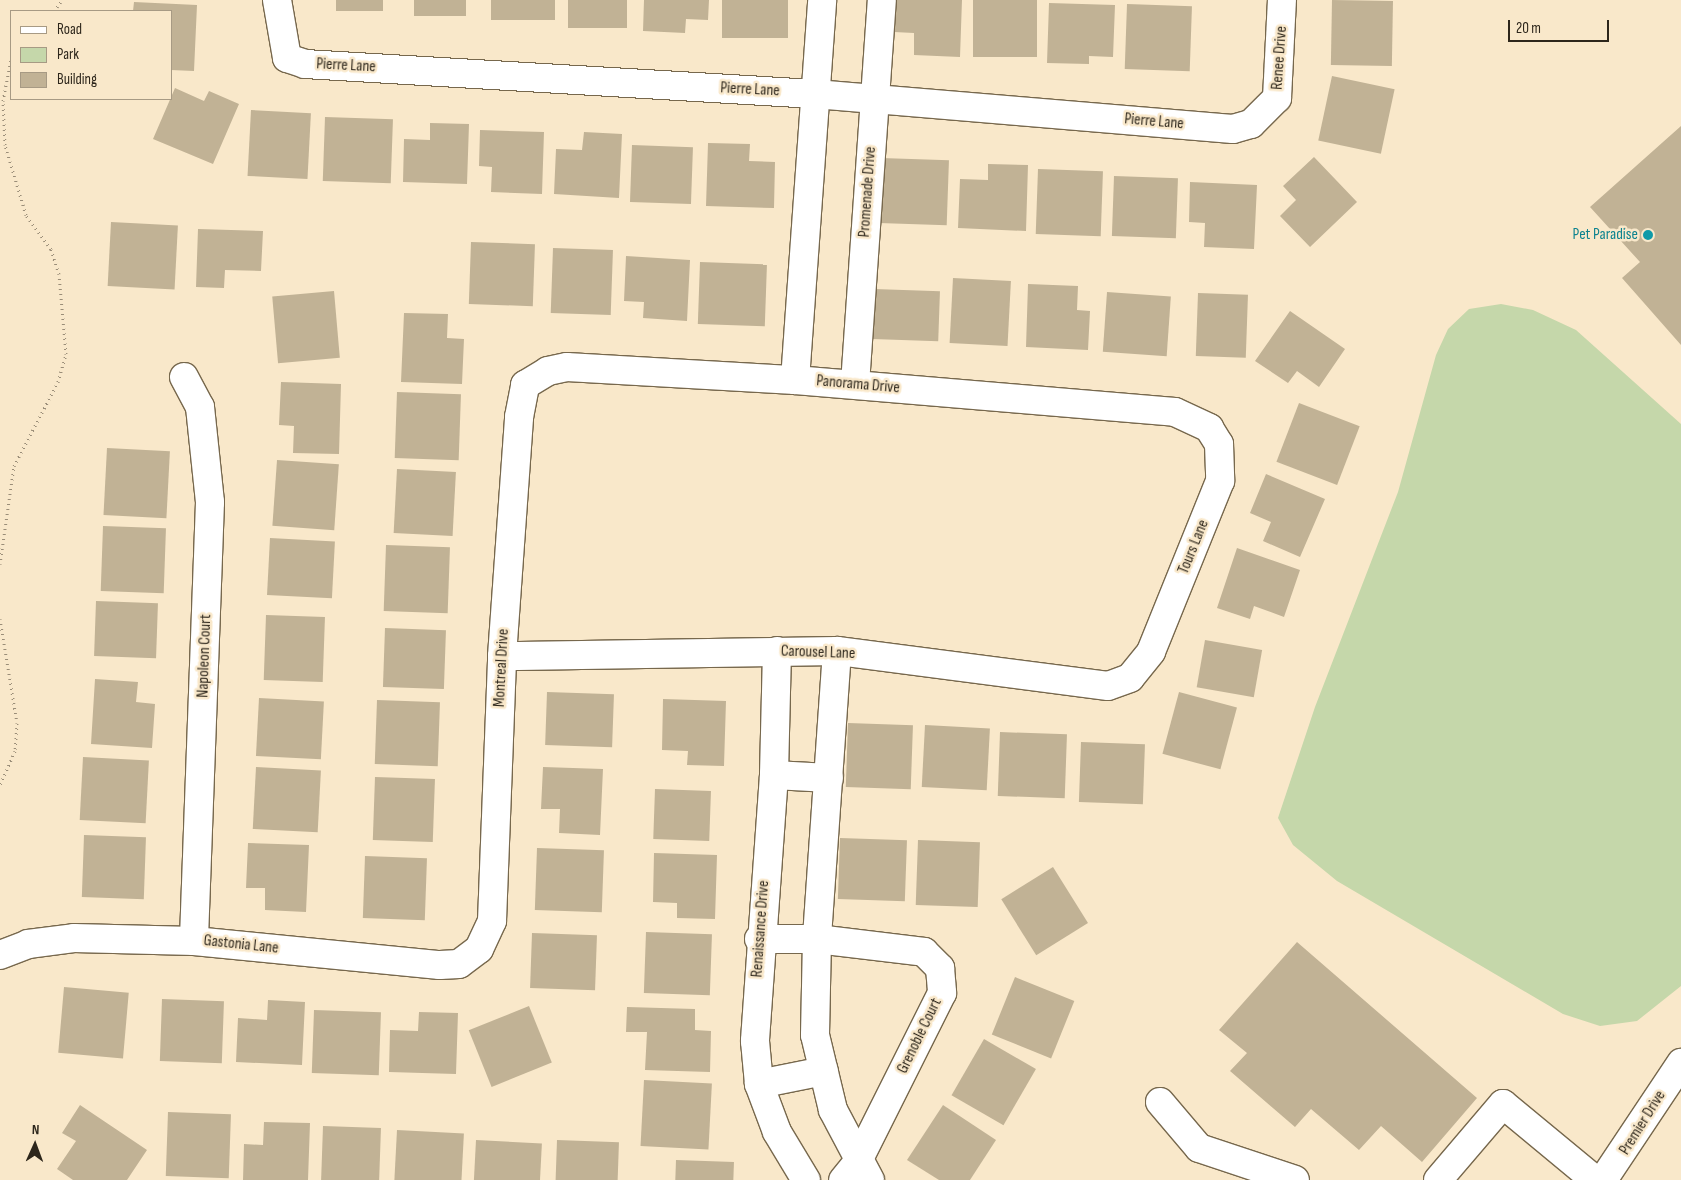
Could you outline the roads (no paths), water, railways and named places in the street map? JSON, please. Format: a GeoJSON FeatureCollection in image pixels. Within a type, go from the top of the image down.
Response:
{"type":"FeatureCollection","features":[{"type":"Feature","properties":{"kind":"street","name":"Pierre Lane"},"geometry":{"type":"LineString","coordinates":[[277,0],[287,58],[305,64],[815,94],[1233,128],[1251,124],[1268,112]]}},
{"type":"Feature","properties":{"kind":"street"},"geometry":{"type":"LineString","coordinates":[[796,380],[822,0]]}},
{"type":"Feature","properties":{"kind":"street","name":"Promenade Drive"},"geometry":{"type":"LineString","coordinates":[[855,384],[882,0]]}},
{"type":"Feature","properties":{"kind":"street","name":"Renee Drive"},"geometry":{"type":"LineString","coordinates":[[1268,112],[1281,82],[1282,0]]}},
{"type":"Feature","properties":{"kind":"street","name":"Panorama Drive"},"geometry":{"type":"LineString","coordinates":[[525,385],[548,371],[567,367],[855,384],[1175,412],[1194,419]]}},
{"type":"Feature","properties":{"kind":"street","name":"Napoleon Court"},"geometry":{"type":"LineString","coordinates":[[184,377],[200,407],[208,446],[210,502],[194,941]]}},
{"type":"Feature","properties":{"kind":"street","name":"Montreal Drive"},"geometry":{"type":"LineString","coordinates":[[479,949],[492,921],[502,656],[518,418],[525,385]]}},
{"type":"Feature","properties":{"kind":"street","name":"Tours Lane"},"geometry":{"type":"LineString","coordinates":[[1130,678],[1152,652],[1220,481],[1219,444],[1209,428],[1194,419]]}},
{"type":"Feature","properties":{"kind":"street","name":"Renaissance Drive"},"geometry":{"type":"LineString","coordinates":[[777,651],[774,775],[760,939],[755,1041],[759,1084],[777,1132],[806,1180]]}},
{"type":"Feature","properties":{"kind":"street"},"geometry":{"type":"LineString","coordinates":[[837,651],[817,940],[815,1036],[832,1110],[857,1174]]}},
{"type":"Feature","properties":{"kind":"street","name":"Carousel Lane"},"geometry":{"type":"LineString","coordinates":[[502,656],[837,651],[1108,686],[1130,678]]}},
{"type":"Feature","properties":{"kind":"street"},"geometry":{"type":"LineString","coordinates":[[774,775],[829,778]]}},
{"type":"Feature","properties":{"kind":"street","name":"Gastonia Lane"},"geometry":{"type":"LineString","coordinates":[[0,955],[28,944],[74,938],[194,941],[440,965],[459,964],[479,949]]}},
{"type":"Feature","properties":{"kind":"street","name":"Grenoble Court"},"geometry":{"type":"LineString","coordinates":[[760,939],[817,940],[924,952],[940,968],[942,993],[857,1174]]}},
{"type":"Feature","properties":{"kind":"street","name":"Premier Drive"},"geometry":{"type":"LineString","coordinates":[[1603,1180],[1681,1063]]}},
{"type":"Feature","properties":{"kind":"street"},"geometry":{"type":"LineString","coordinates":[[759,1084],[824,1071]]}},
{"type":"Feature","properties":{"kind":"street"},"geometry":{"type":"LineString","coordinates":[[1160,1102],[1199,1148],[1295,1180]]}},
{"type":"Feature","properties":{"kind":"street"},"geometry":{"type":"LineString","coordinates":[[1438,1180],[1503,1104],[1595,1180]]}},
{"type":"Feature","properties":{"kind":"place","name":"Pet Paradise"},"geometry":{"type":"Point","coordinates":[1648,235]}}]}
